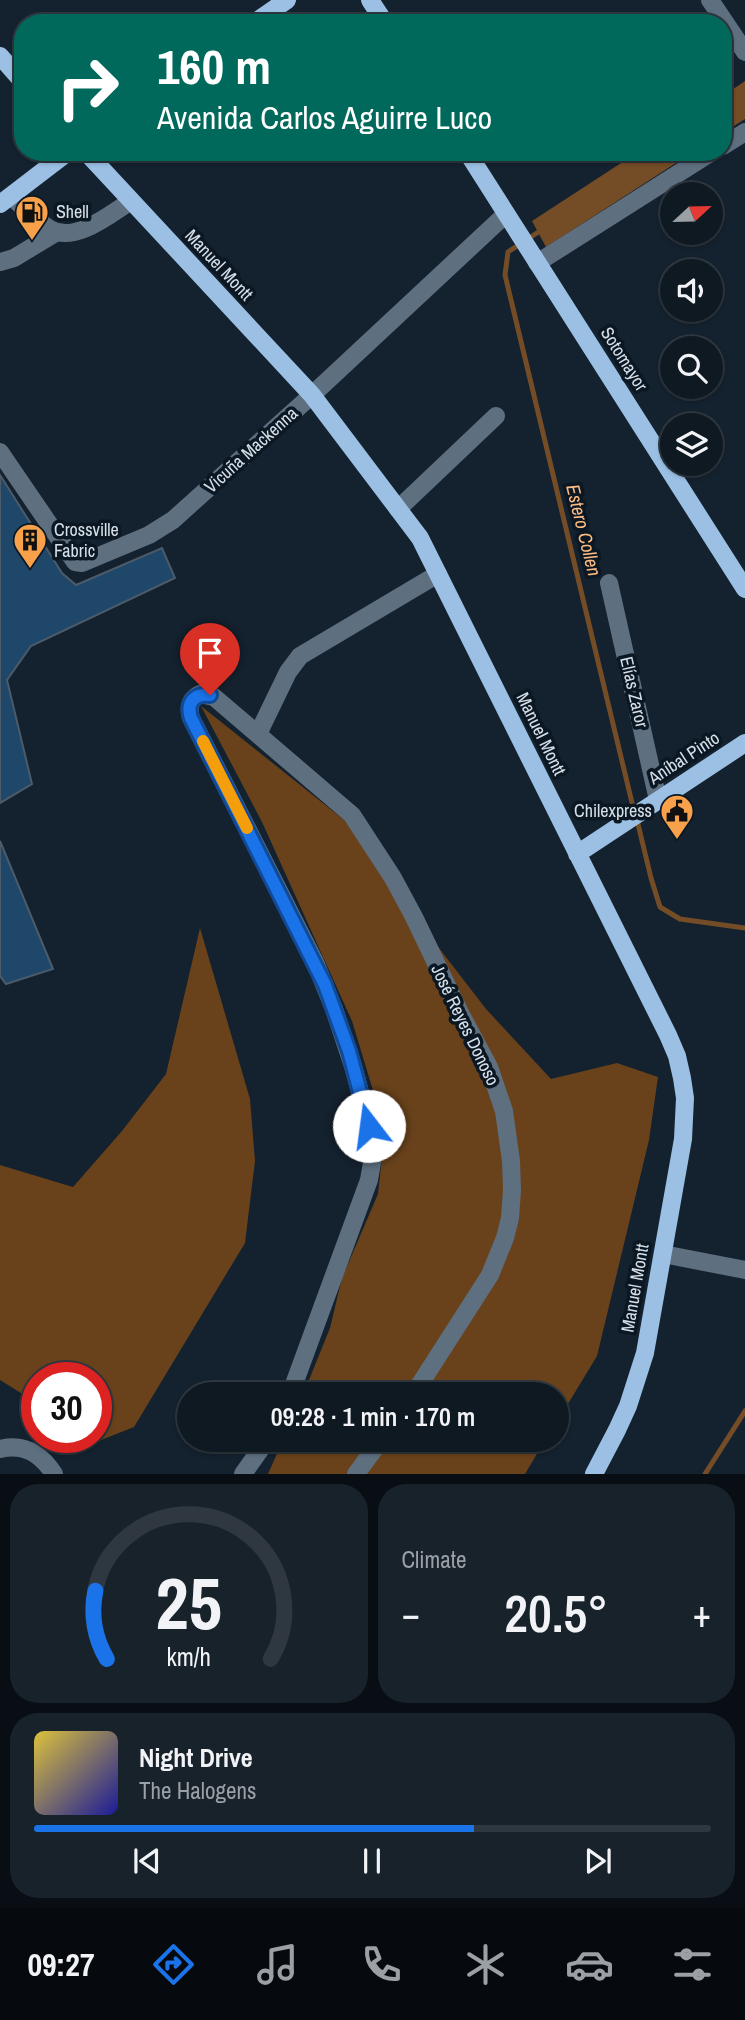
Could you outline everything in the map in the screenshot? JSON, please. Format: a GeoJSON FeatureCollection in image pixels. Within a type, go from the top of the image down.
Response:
{"type":"FeatureCollection","features":[{"type":"Feature","properties":{"kind":"main road"},"geometry":{"type":"LineString","coordinates":[[267,14],[287,0]]}},
{"type":"Feature","properties":{"kind":"main road"},"geometry":{"type":"LineString","coordinates":[[0,57],[14,72]]}},
{"type":"Feature","properties":{"kind":"main road"},"geometry":{"type":"LineString","coordinates":[[6,200],[56,161]]}},
{"type":"Feature","properties":{"kind":"main road","name":"Manuel Montt"},"geometry":{"type":"LineString","coordinates":[[94,161],[313,395],[420,538],[677,1056],[685,1098],[684,1129],[645,1353],[617,1430],[594,1474]]}},
{"type":"Feature","properties":{"kind":"main road","name":"Sotomayor"},"geometry":{"type":"LineString","coordinates":[[473,161],[745,589]]}},
{"type":"Feature","properties":{"kind":"main road","name":"Aníbal Pinto"},"geometry":{"type":"LineString","coordinates":[[577,854],[745,743]]}},
{"type":"Feature","properties":{"kind":"street"},"geometry":{"type":"LineString","coordinates":[[732,33],[745,52]]}},
{"type":"Feature","properties":{"kind":"street"},"geometry":{"type":"LineString","coordinates":[[535,258],[697,161]]}},
{"type":"Feature","properties":{"kind":"street"},"geometry":{"type":"LineString","coordinates":[[6,200],[49,228],[66,233],[80,231],[131,201]]}},
{"type":"Feature","properties":{"kind":"street","name":"Vicuña Mackenna"},"geometry":{"type":"LineString","coordinates":[[0,452],[78,564],[149,535],[165,526],[313,395],[506,214]]}},
{"type":"Feature","properties":{"kind":"street"},"geometry":{"type":"LineString","coordinates":[[0,262],[14,258],[57,232]]}},
{"type":"Feature","properties":{"kind":"street"},"geometry":{"type":"LineString","coordinates":[[398,509],[496,416]]}},
{"type":"Feature","properties":{"kind":"street"},"geometry":{"type":"LineString","coordinates":[[258,734],[288,672],[300,656],[438,574]]}},
{"type":"Feature","properties":{"kind":"street","name":"Elías Zaror"},"geometry":{"type":"LineString","coordinates":[[609,583],[655,802]]}},
{"type":"Feature","properties":{"kind":"street","name":"José Reyes Donoso"},"geometry":{"type":"LineString","coordinates":[[295,1382],[369,1180],[373,1147],[353,1066],[325,985],[191,718],[191,702],[200,694],[210,695],[352,815],[374,846],[414,917],[489,1067],[504,1111],[512,1171],[511,1204],[505,1238],[490,1275],[421,1382]]}},
{"type":"Feature","properties":{"kind":"street"},"geometry":{"type":"LineString","coordinates":[[663,1254],[745,1270]]}},
{"type":"Feature","properties":{"kind":"street"},"geometry":{"type":"LineString","coordinates":[[0,1449],[18,1447],[29,1450],[47,1464],[54,1474]]}},
{"type":"Feature","properties":{"kind":"street"},"geometry":{"type":"LineString","coordinates":[[243,1474],[259,1452]]}},
{"type":"Feature","properties":{"kind":"street"},"geometry":{"type":"LineString","coordinates":[[356,1474],[372,1452]]}},
{"type":"Feature","properties":{"kind":"shaded area"},"geometry":{"type":"Polygon","coordinates":[[[745,81],[745,119],[732,127],[732,90],[745,81]]]}},
{"type":"Feature","properties":{"kind":"shaded area"},"geometry":{"type":"Polygon","coordinates":[[[624,161],[679,161],[546,247],[532,221],[624,161]]]}},
{"type":"Feature","properties":{"kind":"shaded area"},"geometry":{"type":"Polygon","coordinates":[[[201,706],[373,843],[432,939],[486,1009],[551,1079],[617,1063],[658,1077],[649,1140],[597,1356],[569,1402],[569,1382],[308,1382],[330,1328],[342,1278],[378,1194],[385,1130],[352,1021],[262,822],[201,706]]]}},
{"type":"Feature","properties":{"kind":"shaded area"},"geometry":{"type":"Polygon","coordinates":[[[200,928],[250,1099],[255,1161],[245,1243],[134,1427],[112,1436],[112,1362],[21,1362],[21,1393],[0,1380],[0,1165],[73,1187],[122,1131],[166,1074],[200,928]]]}},
{"type":"Feature","properties":{"kind":"shaded area"},"geometry":{"type":"Polygon","coordinates":[[[278,1452],[538,1452],[525,1474],[268,1474],[278,1452]]]}},
{"type":"Feature","properties":{"kind":"building","name":"Crossville Fabric"},"geometry":{"type":"Polygon","coordinates":[[[0,475],[62,573],[76,585],[162,548],[175,578],[31,646],[7,680],[32,784],[0,803],[0,475]]]}},
{"type":"Feature","properties":{"kind":"building"},"geometry":{"type":"Polygon","coordinates":[[[0,841],[53,969],[6,984],[0,976],[0,841]]]}},
{"type":"Feature","properties":{"kind":"waterway","name":"Estero Collen"},"geometry":{"type":"LineString","coordinates":[[543,229],[508,252],[505,275],[634,811]]}},
{"type":"Feature","properties":{"kind":"waterway","name":"Estero Collen"},"geometry":{"type":"LineString","coordinates":[[637,820],[660,907],[680,919],[745,928]]}},
{"type":"Feature","properties":{"kind":"waterway","name":"Estero Collen"},"geometry":{"type":"LineString","coordinates":[[705,1474],[745,1411]]}},
{"type":"Feature","properties":{"kind":"slow traffic"},"geometry":{"type":"LineString","coordinates":[[203,741],[247,828]]}},
{"type":"Feature","properties":{"kind":"place","name":"Shell"},"geometry":{"type":"Point","coordinates":[32,242]}},
{"type":"Feature","properties":{"kind":"place","name":"Crossville Fabric"},"geometry":{"type":"Point","coordinates":[30,570]}},
{"type":"Feature","properties":{"kind":"place","name":"Chilexpress"},"geometry":{"type":"Point","coordinates":[677,841]}},
{"type":"Feature","properties":{"kind":"route"},"geometry":{"type":"LineString","coordinates":[[210,695],[200,694],[193,699],[189,708],[191,718],[315,962],[349,1051],[369,1126]]}}]}
